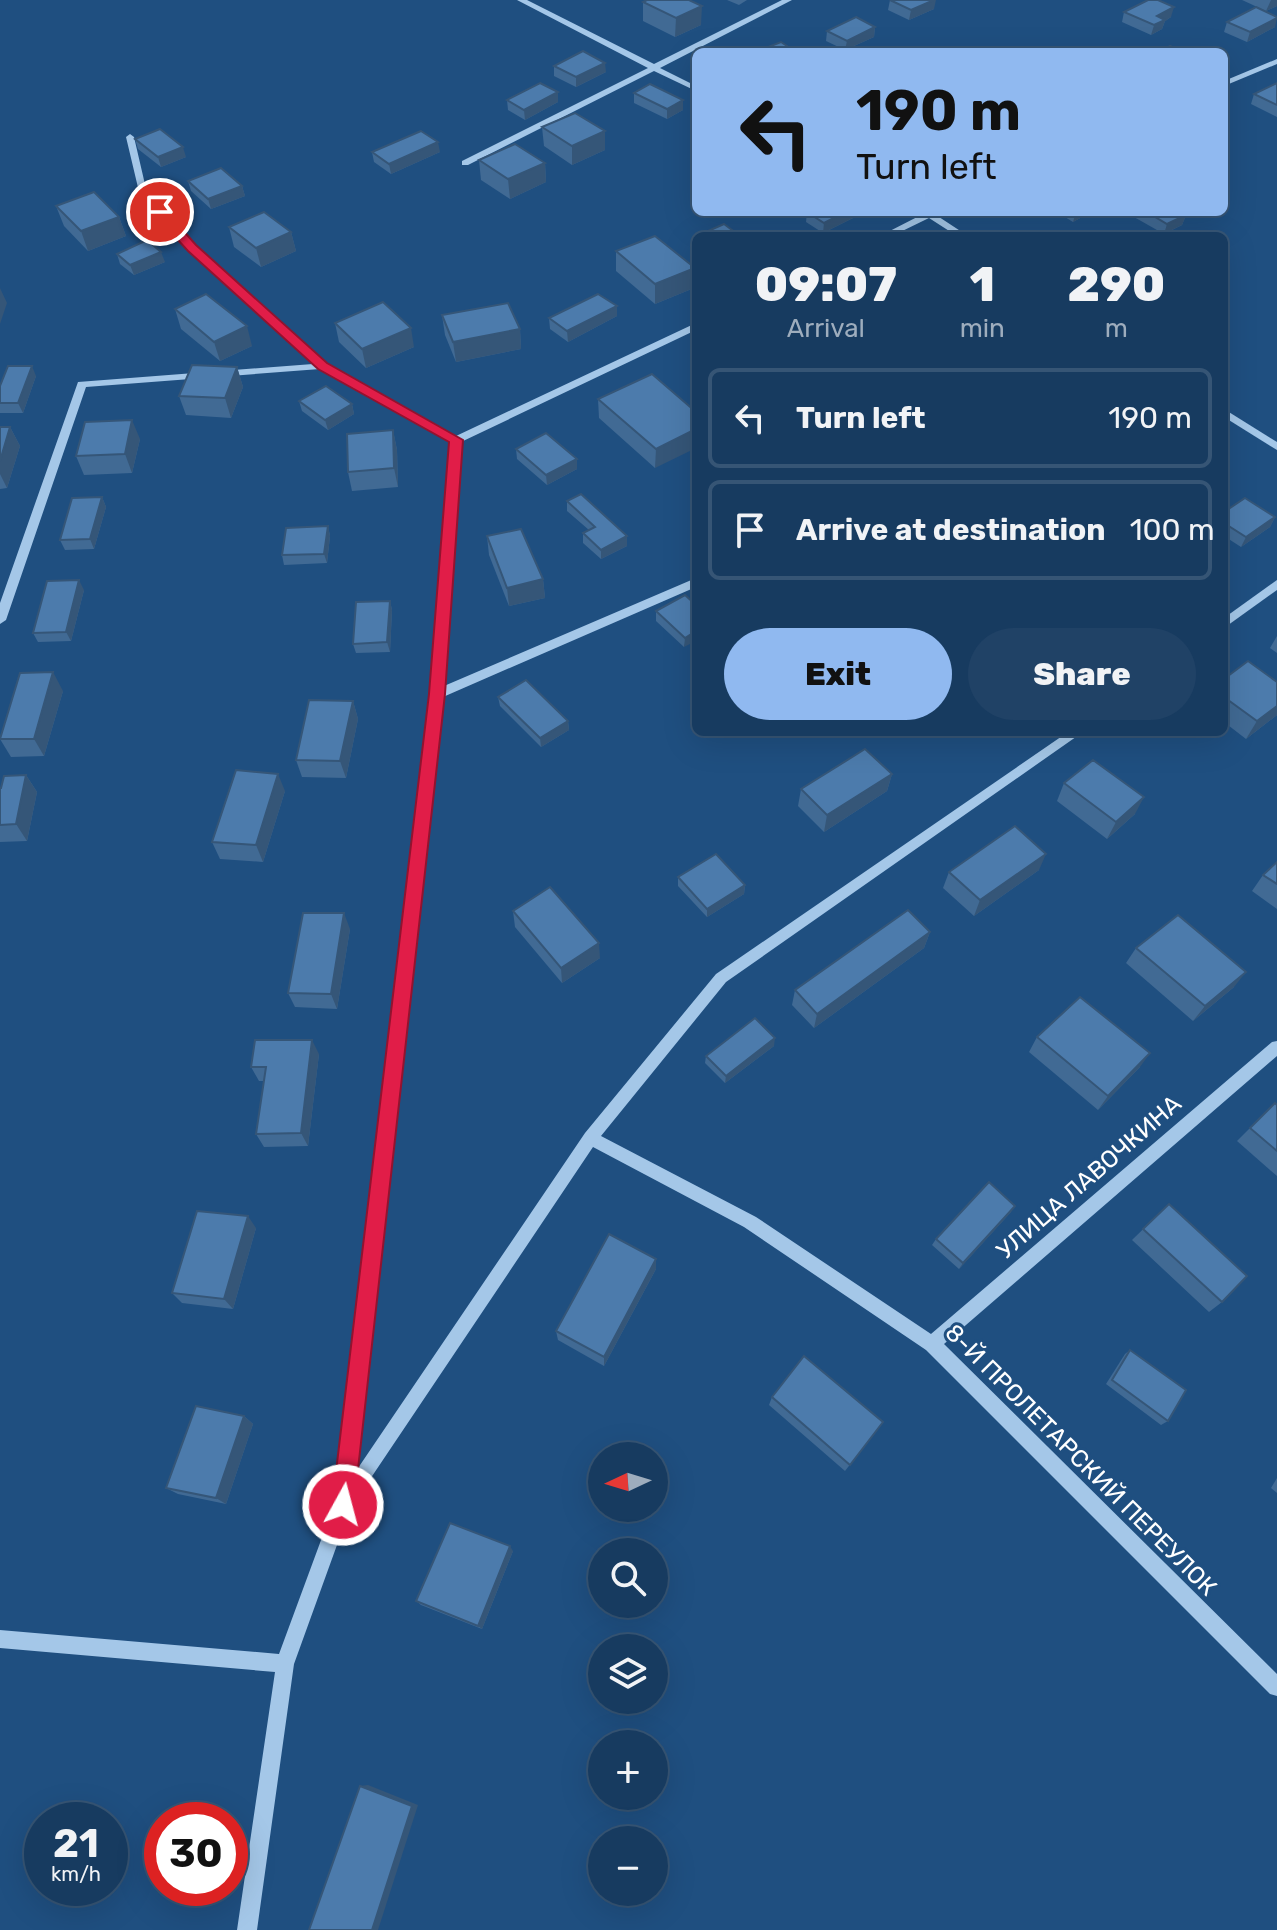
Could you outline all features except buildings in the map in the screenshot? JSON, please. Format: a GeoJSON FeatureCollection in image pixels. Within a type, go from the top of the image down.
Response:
{"type":"FeatureCollection","features":[{"type":"Feature","properties":{"kind":"street"},"geometry":{"type":"LineString","coordinates":[[521,0],[692,87]]}},
{"type":"Feature","properties":{"kind":"street"},"geometry":{"type":"LineString","coordinates":[[694,48],[788,0]]}},
{"type":"Feature","properties":{"kind":"street"},"geometry":{"type":"LineString","coordinates":[[465,163],[692,49]]}},
{"type":"Feature","properties":{"kind":"street"},"geometry":{"type":"LineString","coordinates":[[1228,82],[1277,61]]}},
{"type":"Feature","properties":{"kind":"street"},"geometry":{"type":"LineString","coordinates":[[130,137],[143,194],[192,248],[322,366],[456,440]]}},
{"type":"Feature","properties":{"kind":"street"},"geometry":{"type":"LineString","coordinates":[[893,232],[925,216]]}},
{"type":"Feature","properties":{"kind":"street"},"geometry":{"type":"LineString","coordinates":[[935,216],[957,232]]}},
{"type":"Feature","properties":{"kind":"street"},"geometry":{"type":"LineString","coordinates":[[456,440],[692,328]]}},
{"type":"Feature","properties":{"kind":"street"},"geometry":{"type":"LineString","coordinates":[[0,620],[82,384],[322,366]]}},
{"type":"Feature","properties":{"kind":"street"},"geometry":{"type":"LineString","coordinates":[[1228,415],[1277,447]]}},
{"type":"Feature","properties":{"kind":"street"},"geometry":{"type":"LineString","coordinates":[[247,1930],[285,1664],[343,1505],[437,694],[456,440]]}},
{"type":"Feature","properties":{"kind":"street"},"geometry":{"type":"LineString","coordinates":[[437,694],[692,584]]}},
{"type":"Feature","properties":{"kind":"street"},"geometry":{"type":"LineString","coordinates":[[1228,621],[1277,584]]}},
{"type":"Feature","properties":{"kind":"street"},"geometry":{"type":"LineString","coordinates":[[343,1505],[590,1138],[721,978],[1071,736]]}},
{"type":"Feature","properties":{"kind":"street","name":"УЛИЦА ЛАВОЧКИНА"},"geometry":{"type":"LineString","coordinates":[[932,1344],[1277,1047]]}},
{"type":"Feature","properties":{"kind":"street","name":"8-Й ПРОЛЕТАРСКИЙ ПЕРЕУЛОК"},"geometry":{"type":"LineString","coordinates":[[590,1138],[750,1222],[932,1344],[1277,1687]]}},
{"type":"Feature","properties":{"kind":"street"},"geometry":{"type":"LineString","coordinates":[[0,1639],[285,1664]]}},
{"type":"Feature","properties":{"kind":"route"},"geometry":{"type":"LineString","coordinates":[[160,212],[192,248],[322,366],[456,440],[437,694],[343,1505]]}}]}
